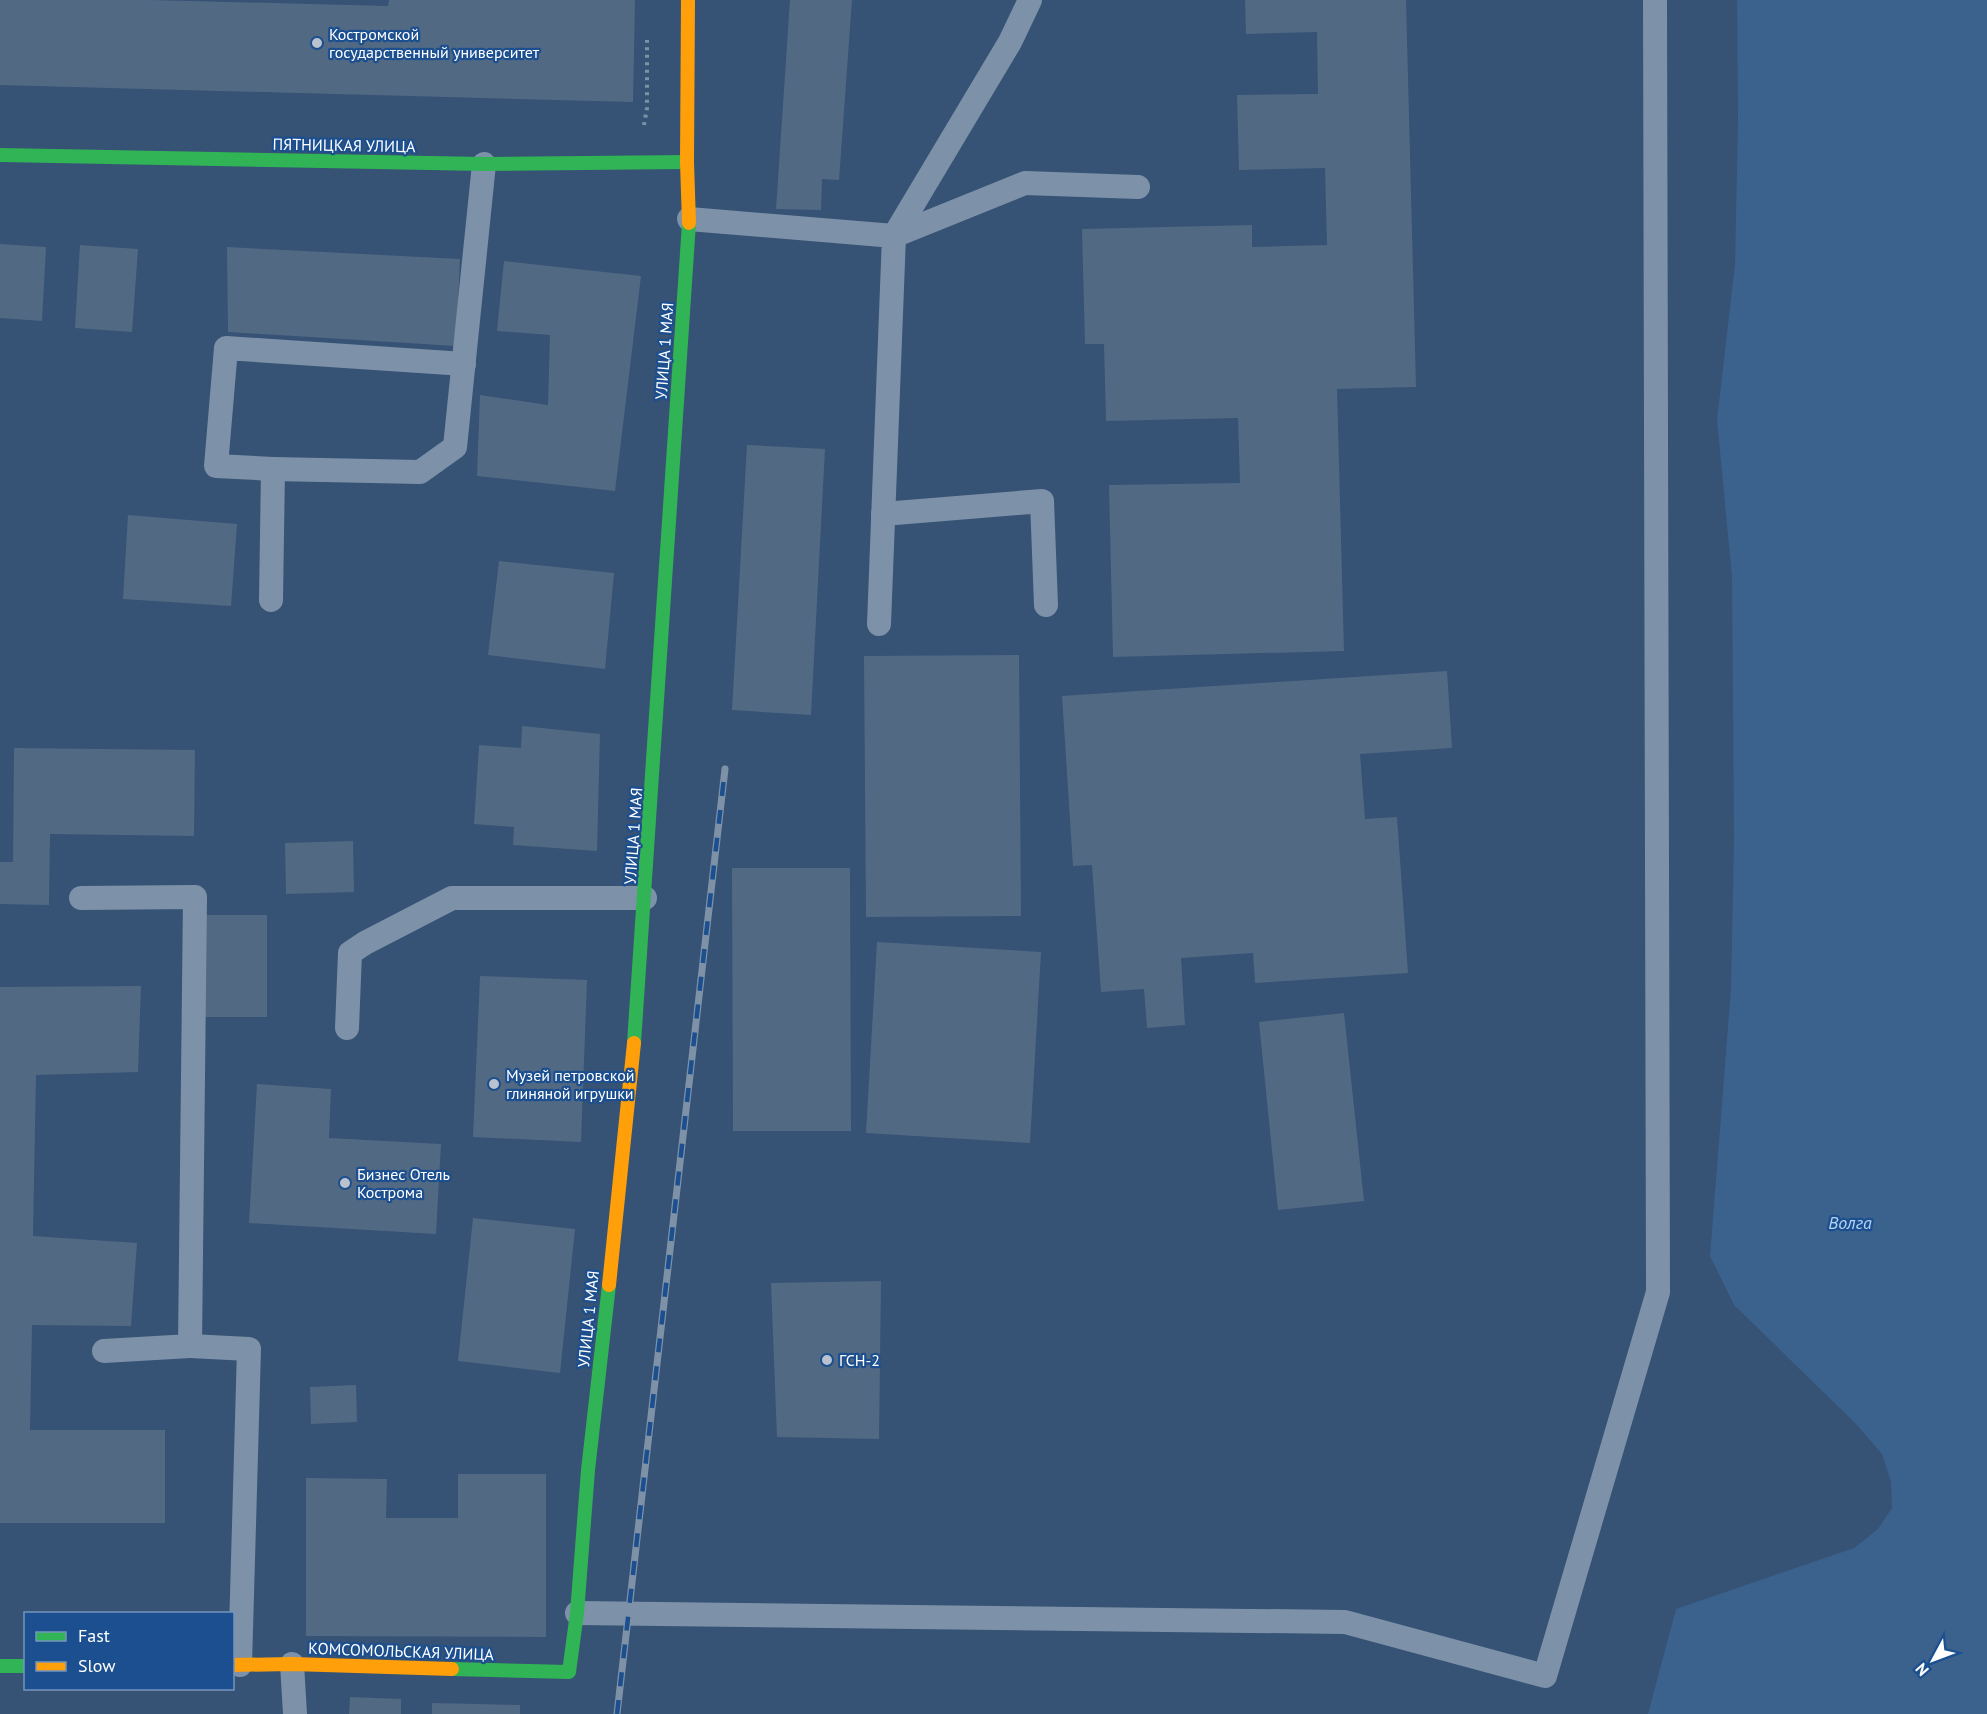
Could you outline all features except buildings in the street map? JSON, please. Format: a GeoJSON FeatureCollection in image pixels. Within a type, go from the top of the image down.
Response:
{"type":"FeatureCollection","features":[{"type":"Feature","properties":{"kind":"street","name":"УЛИЦА 1 МАЯ"},"geometry":{"type":"LineString","coordinates":[[569,1672],[577,1613],[588,1470],[632,1076],[645,898],[689,219],[688,0]]}},
{"type":"Feature","properties":{"kind":"street","name":"ПЯТНИЦКАЯ УЛИЦА"},"geometry":{"type":"LineString","coordinates":[[0,155],[484,164],[687,162]]}},
{"type":"Feature","properties":{"kind":"street","name":"КОМСОМОЛЬСКАЯ УЛИЦА"},"geometry":{"type":"LineString","coordinates":[[236,1665],[292,1664],[569,1672]]}},
{"type":"Feature","properties":{"kind":"street"},"geometry":{"type":"LineString","coordinates":[[0,1666],[24,1666]]}},
{"type":"Feature","properties":{"kind":"lane"},"geometry":{"type":"LineString","coordinates":[[879,624],[894,236],[1010,42],[1030,0]]}},
{"type":"Feature","properties":{"kind":"lane"},"geometry":{"type":"LineString","coordinates":[[577,1613],[1345,1622],[1545,1676],[1658,1292],[1655,0]]}},
{"type":"Feature","properties":{"kind":"lane"},"geometry":{"type":"LineString","coordinates":[[464,364],[226,348],[216,466],[420,472],[455,447],[464,364],[484,164]]}},
{"type":"Feature","properties":{"kind":"lane"},"geometry":{"type":"LineString","coordinates":[[689,219],[894,236],[1024,183],[1138,187]]}},
{"type":"Feature","properties":{"kind":"lane"},"geometry":{"type":"LineString","coordinates":[[271,600],[273,469]]}},
{"type":"Feature","properties":{"kind":"lane"},"geometry":{"type":"LineString","coordinates":[[883,514],[1042,501],[1046,605]]}},
{"type":"Feature","properties":{"kind":"lane"},"geometry":{"type":"LineString","coordinates":[[81,898],[195,897],[190,1346]]}},
{"type":"Feature","properties":{"kind":"lane"},"geometry":{"type":"LineString","coordinates":[[347,1028],[350,953],[365,942],[452,898],[645,898]]}},
{"type":"Feature","properties":{"kind":"lane"},"geometry":{"type":"LineString","coordinates":[[104,1351],[190,1346],[249,1349],[236,1665]]}},
{"type":"Feature","properties":{"kind":"lane"},"geometry":{"type":"LineString","coordinates":[[292,1664],[295,1714]]}},
{"type":"Feature","properties":{"kind":"water","name":"Волга"},"geometry":{"type":"Polygon","coordinates":[[[1737,0],[1987,0],[1987,1714],[1648,1714],[1676,1609],[1854,1548],[1878,1529],[1892,1508],[1891,1482],[1882,1454],[1855,1423],[1734,1305],[1710,1256],[1731,988],[1734,839],[1732,577],[1717,420],[1735,264],[1738,119],[1737,0]]]}},
{"type":"Feature","properties":{"kind":"railway"},"geometry":{"type":"LineString","coordinates":[[617,1714],[725,769]]}},
{"type":"Feature","properties":{"kind":"traffic: fast"},"geometry":{"type":"LineString","coordinates":[[0,155],[484,164],[687,162]]}},
{"type":"Feature","properties":{"kind":"traffic: fast"},"geometry":{"type":"LineString","coordinates":[[634,1043],[689,223]]}},
{"type":"Feature","properties":{"kind":"traffic: fast"},"geometry":{"type":"LineString","coordinates":[[452,1669],[569,1672],[577,1613],[588,1470],[609,1285]]}},
{"type":"Feature","properties":{"kind":"traffic: fast"},"geometry":{"type":"LineString","coordinates":[[0,1666],[24,1666]]}},
{"type":"Feature","properties":{"kind":"traffic: slow"},"geometry":{"type":"LineString","coordinates":[[688,0],[689,223]]}},
{"type":"Feature","properties":{"kind":"traffic: slow"},"geometry":{"type":"LineString","coordinates":[[609,1285],[634,1043]]}},
{"type":"Feature","properties":{"kind":"traffic: slow"},"geometry":{"type":"LineString","coordinates":[[234,1665],[292,1664],[452,1669]]}},
{"type":"Feature","properties":{"kind":"place","name":"Костромской государственный университет"},"geometry":{"type":"Point","coordinates":[317,43]}},
{"type":"Feature","properties":{"kind":"place","name":"Музей петровской глиняной игрушки"},"geometry":{"type":"Point","coordinates":[494,1084]}},
{"type":"Feature","properties":{"kind":"place","name":"Бизнес Отель Кострома"},"geometry":{"type":"Point","coordinates":[345,1183]}},
{"type":"Feature","properties":{"kind":"place","name":"ГСН-2"},"geometry":{"type":"Point","coordinates":[827,1360]}}]}
